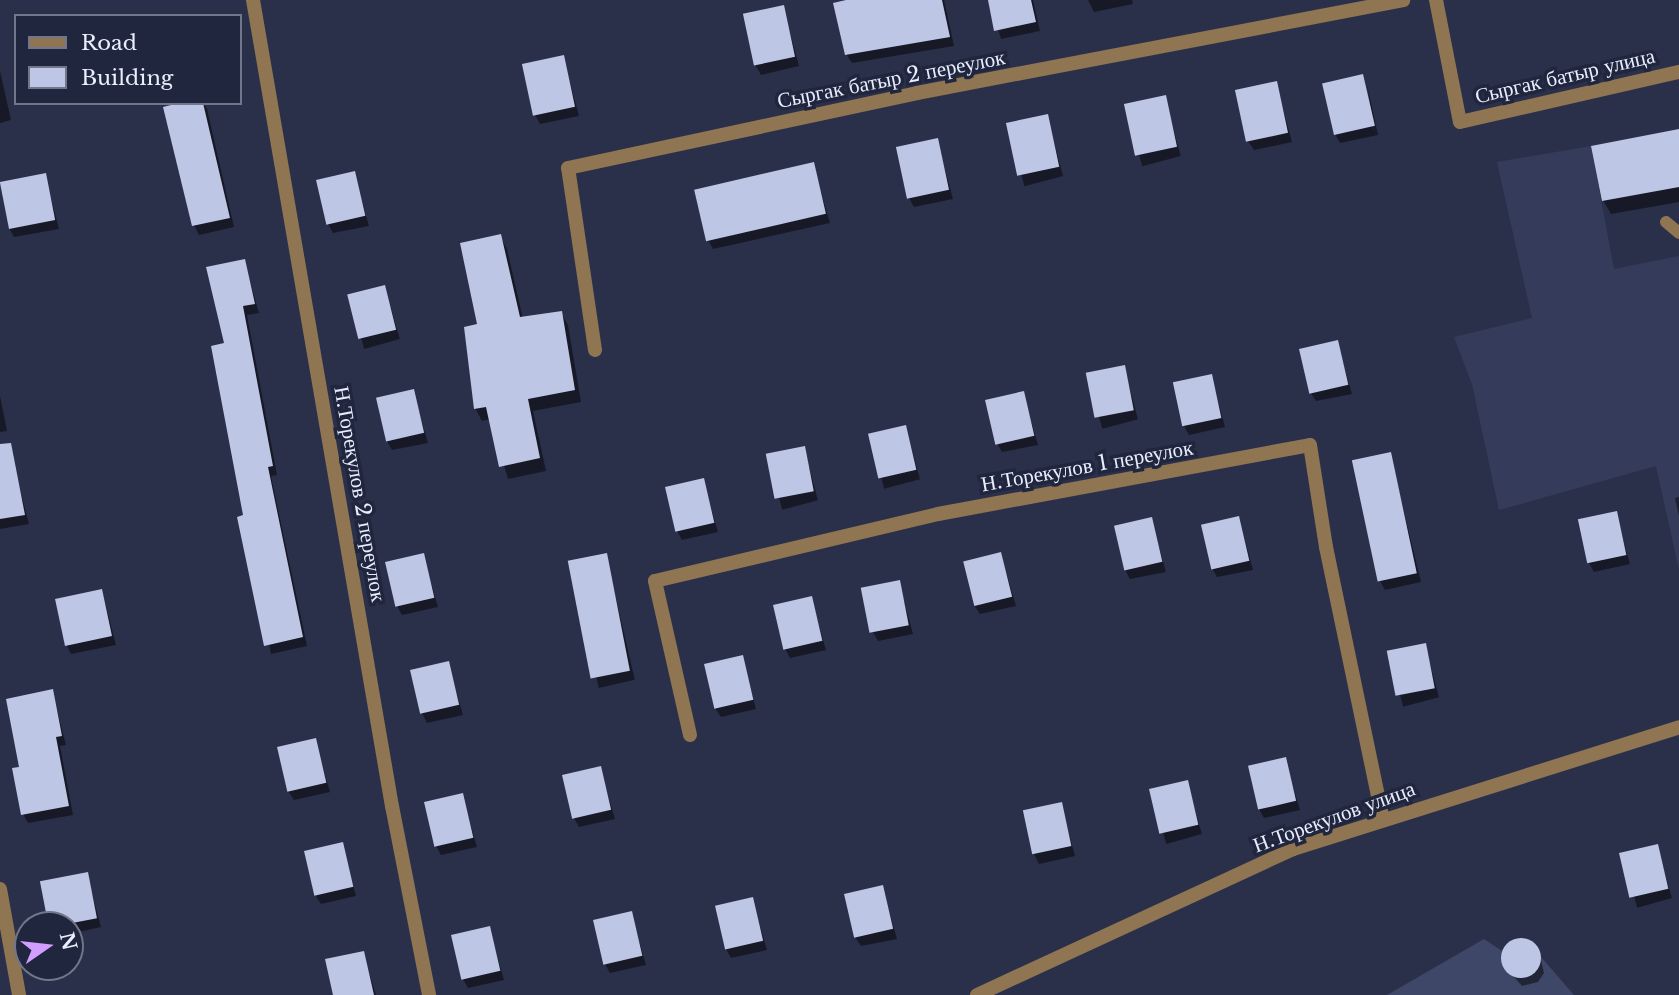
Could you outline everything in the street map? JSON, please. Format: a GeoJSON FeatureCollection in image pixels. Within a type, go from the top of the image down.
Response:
{"type":"FeatureCollection","features":[{"type":"Feature","properties":{"kind":"street","name":"Н.Торекулов 2 переулок"},"geometry":{"type":"LineString","coordinates":[[253,0],[392,806],[429,995]]}},
{"type":"Feature","properties":{"kind":"street","name":"Сыргак батыр 2 переулок"},"geometry":{"type":"LineString","coordinates":[[595,350],[568,168],[917,93],[1403,0]]}},
{"type":"Feature","properties":{"kind":"street","name":"Сыргак батыр улица"},"geometry":{"type":"LineString","coordinates":[[1436,0],[1460,122],[1679,72]]}},
{"type":"Feature","properties":{"kind":"street","name":"Н.Торекулов 1 переулок"},"geometry":{"type":"LineString","coordinates":[[690,735],[655,581],[938,514],[1310,445],[1357,708],[1383,819]]}},
{"type":"Feature","properties":{"kind":"street","name":"Н.Торекулов улица"},"geometry":{"type":"LineString","coordinates":[[977,995],[1293,849],[1679,727]]}},
{"type":"Feature","properties":{"kind":"street"},"geometry":{"type":"LineString","coordinates":[[0,889],[19,995]]}},
{"type":"Feature","properties":{"kind":"lane"},"geometry":{"type":"LineString","coordinates":[[1666,222],[1679,233]]}},
{"type":"Feature","properties":{"kind":"shaded area"},"geometry":{"type":"Polygon","coordinates":[[[1591,146],[1614,269],[1679,256],[1679,570],[1656,466],[1499,510],[1472,384],[1454,337],[1532,318],[1497,162],[1591,146]]]}},
{"type":"Feature","properties":{"kind":"shaded area"},"geometry":{"type":"Polygon","coordinates":[[[1484,939],[1502,951],[1502,964],[1510,974],[1522,978],[1533,974],[1541,957],[1574,995],[1387,995],[1484,939]]]}},
{"type":"Feature","properties":{"kind":"building"},"geometry":{"type":"Polygon","coordinates":[[[846,0],[942,0],[950,37],[845,55],[833,3],[846,0]]]}},
{"type":"Feature","properties":{"kind":"building"},"geometry":{"type":"Polygon","coordinates":[[[988,0],[1031,0],[1036,22],[994,31],[988,0]]]}},
{"type":"Feature","properties":{"kind":"building"},"geometry":{"type":"Polygon","coordinates":[[[784,5],[795,57],[754,66],[743,14],[784,5]]]}},
{"type":"Feature","properties":{"kind":"building"},"geometry":{"type":"Polygon","coordinates":[[[564,55],[575,107],[533,116],[522,64],[564,55]]]}},
{"type":"Feature","properties":{"kind":"building"},"geometry":{"type":"Polygon","coordinates":[[[1363,74],[1375,126],[1334,135],[1322,83],[1363,74]]]}},
{"type":"Feature","properties":{"kind":"building"},"geometry":{"type":"Polygon","coordinates":[[[1277,81],[1288,133],[1246,142],[1235,90],[1277,81]]]}},
{"type":"Feature","properties":{"kind":"building"},"geometry":{"type":"Polygon","coordinates":[[[1166,95],[1177,147],[1135,156],[1124,104],[1166,95]]]}},
{"type":"Feature","properties":{"kind":"building"},"geometry":{"type":"Polygon","coordinates":[[[203,105],[230,218],[192,226],[163,107],[203,105]]]}},
{"type":"Feature","properties":{"kind":"building"},"geometry":{"type":"Polygon","coordinates":[[[1048,114],[1059,167],[1017,176],[1006,123],[1048,114]]]}},
{"type":"Feature","properties":{"kind":"building"},"geometry":{"type":"Polygon","coordinates":[[[1679,129],[1679,187],[1602,201],[1591,146],[1679,129]]]}},
{"type":"Feature","properties":{"kind":"building"},"geometry":{"type":"Polygon","coordinates":[[[938,138],[949,190],[907,199],[896,147],[938,138]]]}},
{"type":"Feature","properties":{"kind":"building"},"geometry":{"type":"Polygon","coordinates":[[[814,162],[826,214],[706,241],[694,190],[814,162]]]}},
{"type":"Feature","properties":{"kind":"building"},"geometry":{"type":"Polygon","coordinates":[[[355,171],[365,216],[326,225],[316,180],[355,171]]]}},
{"type":"Feature","properties":{"kind":"building"},"geometry":{"type":"Polygon","coordinates":[[[46,173],[55,220],[9,229],[0,182],[46,173]]]}},
{"type":"Feature","properties":{"kind":"building"},"geometry":{"type":"Polygon","coordinates":[[[501,234],[520,317],[562,311],[575,390],[528,399],[540,458],[499,467],[486,407],[474,409],[464,327],[477,324],[460,243],[501,234]]]}},
{"type":"Feature","properties":{"kind":"building"},"geometry":{"type":"Polygon","coordinates":[[[245,259],[255,304],[243,306],[273,466],[268,467],[303,637],[264,646],[237,517],[243,515],[211,346],[224,343],[206,267],[245,259]]]}},
{"type":"Feature","properties":{"kind":"building"},"geometry":{"type":"Polygon","coordinates":[[[385,285],[396,330],[358,339],[347,294],[385,285]]]}},
{"type":"Feature","properties":{"kind":"building"},"geometry":{"type":"Polygon","coordinates":[[[1338,340],[1348,385],[1309,394],[1299,349],[1338,340]]]}},
{"type":"Feature","properties":{"kind":"building"},"geometry":{"type":"Polygon","coordinates":[[[1125,365],[1134,410],[1095,418],[1086,373],[1125,365]]]}},
{"type":"Feature","properties":{"kind":"building"},"geometry":{"type":"Polygon","coordinates":[[[1212,374],[1221,418],[1182,426],[1173,382],[1212,374]]]}},
{"type":"Feature","properties":{"kind":"building"},"geometry":{"type":"Polygon","coordinates":[[[414,389],[424,433],[386,442],[376,398],[414,389]]]}},
{"type":"Feature","properties":{"kind":"building"},"geometry":{"type":"Polygon","coordinates":[[[1024,391],[1034,436],[995,445],[985,400],[1024,391]]]}},
{"type":"Feature","properties":{"kind":"building"},"geometry":{"type":"Polygon","coordinates":[[[906,425],[916,470],[878,479],[868,434],[906,425]]]}},
{"type":"Feature","properties":{"kind":"building"},"geometry":{"type":"Polygon","coordinates":[[[11,443],[25,515],[0,519],[0,444],[11,443]]]}},
{"type":"Feature","properties":{"kind":"building"},"geometry":{"type":"Polygon","coordinates":[[[805,446],[814,491],[775,499],[766,454],[805,446]]]}},
{"type":"Feature","properties":{"kind":"building"},"geometry":{"type":"Polygon","coordinates":[[[1391,452],[1417,573],[1378,582],[1352,460],[1391,452]]]}},
{"type":"Feature","properties":{"kind":"building"},"geometry":{"type":"Polygon","coordinates":[[[704,478],[714,523],[675,532],[665,487],[704,478]]]}},
{"type":"Feature","properties":{"kind":"building"},"geometry":{"type":"Polygon","coordinates":[[[1617,511],[1626,555],[1587,563],[1578,519],[1617,511]]]}},
{"type":"Feature","properties":{"kind":"building"},"geometry":{"type":"Polygon","coordinates":[[[1239,516],[1249,561],[1211,570],[1201,525],[1239,516]]]}},
{"type":"Feature","properties":{"kind":"building"},"geometry":{"type":"Polygon","coordinates":[[[1152,517],[1162,562],[1124,571],[1114,526],[1152,517]]]}},
{"type":"Feature","properties":{"kind":"building"},"geometry":{"type":"Polygon","coordinates":[[[1001,552],[1012,597],[974,606],[963,561],[1001,552]]]}},
{"type":"Feature","properties":{"kind":"building"},"geometry":{"type":"Polygon","coordinates":[[[424,553],[434,598],[395,607],[385,562],[424,553]]]}},
{"type":"Feature","properties":{"kind":"building"},"geometry":{"type":"Polygon","coordinates":[[[607,553],[630,671],[591,678],[568,561],[607,553]]]}},
{"type":"Feature","properties":{"kind":"building"},"geometry":{"type":"Polygon","coordinates":[[[900,580],[909,625],[870,633],[861,588],[900,580]]]}},
{"type":"Feature","properties":{"kind":"building"},"geometry":{"type":"Polygon","coordinates":[[[102,589],[112,636],[65,646],[55,599],[102,589]]]}},
{"type":"Feature","properties":{"kind":"building"},"geometry":{"type":"Polygon","coordinates":[[[812,596],[822,641],[783,650],[773,605],[812,596]]]}},
{"type":"Feature","properties":{"kind":"building"},"geometry":{"type":"Polygon","coordinates":[[[1426,643],[1435,688],[1396,696],[1387,651],[1426,643]]]}},
{"type":"Feature","properties":{"kind":"building"},"geometry":{"type":"Polygon","coordinates":[[[743,655],[753,700],[714,709],[704,664],[743,655]]]}},
{"type":"Feature","properties":{"kind":"building"},"geometry":{"type":"Polygon","coordinates":[[[449,661],[459,705],[420,714],[410,670],[449,661]]]}},
{"type":"Feature","properties":{"kind":"building"},"geometry":{"type":"Polygon","coordinates":[[[53,689],[62,736],[56,737],[69,806],[21,815],[12,768],[19,767],[6,699],[53,689]]]}},
{"type":"Feature","properties":{"kind":"building"},"geometry":{"type":"Polygon","coordinates":[[[316,738],[326,783],[287,792],[277,747],[316,738]]]}},
{"type":"Feature","properties":{"kind":"building"},"geometry":{"type":"Polygon","coordinates":[[[1286,757],[1296,801],[1258,810],[1248,766],[1286,757]]]}},
{"type":"Feature","properties":{"kind":"building"},"geometry":{"type":"Polygon","coordinates":[[[601,766],[611,810],[572,819],[562,775],[601,766]]]}},
{"type":"Feature","properties":{"kind":"building"},"geometry":{"type":"Polygon","coordinates":[[[1188,780],[1198,825],[1159,834],[1149,789],[1188,780]]]}},
{"type":"Feature","properties":{"kind":"building"},"geometry":{"type":"Polygon","coordinates":[[[463,793],[473,838],[434,847],[424,802],[463,793]]]}},
{"type":"Feature","properties":{"kind":"building"},"geometry":{"type":"Polygon","coordinates":[[[1062,802],[1071,846],[1032,854],[1023,810],[1062,802]]]}},
{"type":"Feature","properties":{"kind":"building"},"geometry":{"type":"Polygon","coordinates":[[[343,842],[353,887],[314,896],[304,851],[343,842]]]}},
{"type":"Feature","properties":{"kind":"building"},"geometry":{"type":"Polygon","coordinates":[[[1658,844],[1668,889],[1629,898],[1619,853],[1658,844]]]}},
{"type":"Feature","properties":{"kind":"building"},"geometry":{"type":"Polygon","coordinates":[[[88,872],[97,918],[84,921],[84,911],[46,911],[40,881],[88,872]]]}},
{"type":"Feature","properties":{"kind":"building"},"geometry":{"type":"Polygon","coordinates":[[[883,885],[893,929],[854,938],[844,894],[883,885]]]}},
{"type":"Feature","properties":{"kind":"building"},"geometry":{"type":"Polygon","coordinates":[[[753,897],[763,941],[725,950],[715,906],[753,897]]]}},
{"type":"Feature","properties":{"kind":"building"},"geometry":{"type":"Polygon","coordinates":[[[632,911],[642,956],[603,965],[593,920],[632,911]]]}},
{"type":"Feature","properties":{"kind":"building"},"geometry":{"type":"Polygon","coordinates":[[[490,926],[500,971],[461,980],[451,935],[490,926]]]}},
{"type":"Feature","properties":{"kind":"building"},"geometry":{"type":"Polygon","coordinates":[[[1521,938],[1535,944],[1541,958],[1535,972],[1521,978],[1507,972],[1501,958],[1507,944],[1521,938]]]}},
{"type":"Feature","properties":{"kind":"building"},"geometry":{"type":"Polygon","coordinates":[[[364,951],[374,995],[333,995],[325,959],[364,951]]]}}]}
